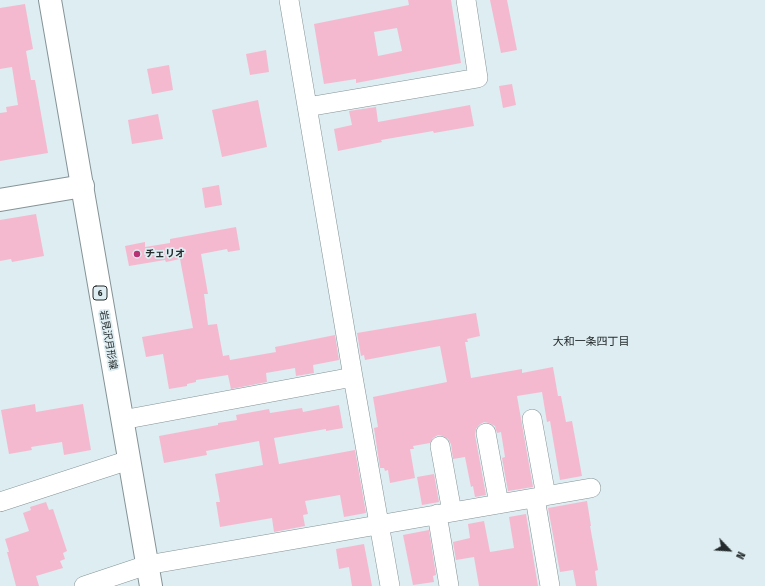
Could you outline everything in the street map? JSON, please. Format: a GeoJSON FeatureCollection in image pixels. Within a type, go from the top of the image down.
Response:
{"type":"FeatureCollection","features":[{"type":"Feature","properties":{"kind":"main road","name":"岩見沢月形線"},"geometry":{"type":"LineString","coordinates":[[50,0],[149,576]]}},
{"type":"Feature","properties":{"kind":"main road"},"geometry":{"type":"LineString","coordinates":[[0,200],[83,186]]}},
{"type":"Feature","properties":{"kind":"street"},"geometry":{"type":"LineString","coordinates":[[307,107],[478,78],[466,0]]}},
{"type":"Feature","properties":{"kind":"street"},"geometry":{"type":"LineString","coordinates":[[295,1],[307,107],[390,586]]}},
{"type":"Feature","properties":{"kind":"street"},"geometry":{"type":"LineString","coordinates":[[122,420],[353,377]]}},
{"type":"Feature","properties":{"kind":"street"},"geometry":{"type":"LineString","coordinates":[[532,419],[550,586]]}},
{"type":"Feature","properties":{"kind":"street"},"geometry":{"type":"LineString","coordinates":[[486,433],[499,504]]}},
{"type":"Feature","properties":{"kind":"street"},"geometry":{"type":"LineString","coordinates":[[440,446],[449,586]]}},
{"type":"Feature","properties":{"kind":"street"},"geometry":{"type":"LineString","coordinates":[[0,502],[129,460]]}},
{"type":"Feature","properties":{"kind":"street"},"geometry":{"type":"LineString","coordinates":[[84,586],[149,576],[445,513],[591,488]]}},
{"type":"Feature","properties":{"kind":"building"},"geometry":{"type":"Polygon","coordinates":[[[408,0],[451,0],[461,63],[356,83],[356,79],[324,84],[314,24],[409,5],[408,0]],[[397,28],[374,32],[378,56],[402,51],[397,28]]]}},
{"type":"Feature","properties":{"kind":"building"},"geometry":{"type":"Polygon","coordinates":[[[490,0],[507,0],[517,50],[501,53],[490,0]]]}},
{"type":"Feature","properties":{"kind":"building"},"geometry":{"type":"Polygon","coordinates":[[[25,4],[33,49],[26,51],[31,80],[35,80],[48,153],[0,161],[0,113],[7,112],[6,107],[18,105],[12,67],[0,69],[0,8],[25,4]]]}},
{"type":"Feature","properties":{"kind":"building"},"geometry":{"type":"Polygon","coordinates":[[[266,50],[269,72],[250,75],[246,54],[266,50]]]}},
{"type":"Feature","properties":{"kind":"building"},"geometry":{"type":"Polygon","coordinates":[[[169,65],[173,90],[152,94],[147,69],[169,65]]]}},
{"type":"Feature","properties":{"kind":"building"},"geometry":{"type":"Polygon","coordinates":[[[512,84],[516,105],[503,108],[499,86],[512,84]]]}},
{"type":"Feature","properties":{"kind":"building"},"geometry":{"type":"Polygon","coordinates":[[[258,100],[267,147],[222,157],[212,110],[258,100]]]}},
{"type":"Feature","properties":{"kind":"building"},"geometry":{"type":"Polygon","coordinates":[[[470,105],[474,126],[381,140],[382,142],[338,151],[334,129],[352,125],[349,111],[376,107],[378,122],[470,105]]]}},
{"type":"Feature","properties":{"kind":"building"},"geometry":{"type":"Polygon","coordinates":[[[158,114],[163,139],[132,144],[128,120],[158,114]]]}},
{"type":"Feature","properties":{"kind":"building"},"geometry":{"type":"Polygon","coordinates":[[[219,185],[222,205],[205,208],[202,188],[219,185]]]}},
{"type":"Feature","properties":{"kind":"building"},"geometry":{"type":"Polygon","coordinates":[[[36,214],[44,256],[12,262],[11,259],[0,261],[0,220],[36,214]]]}},
{"type":"Feature","properties":{"kind":"building"},"geometry":{"type":"Polygon","coordinates":[[[236,227],[240,250],[228,252],[227,249],[201,254],[208,294],[204,294],[208,325],[217,324],[223,356],[229,355],[230,360],[276,352],[275,347],[335,335],[339,360],[313,365],[314,373],[296,376],[295,368],[266,373],[267,382],[231,389],[228,375],[196,380],[196,382],[187,384],[187,386],[169,389],[163,354],[146,357],[142,337],[193,328],[180,259],[129,266],[125,246],[145,242],[145,247],[170,243],[170,239],[236,227]]]}},
{"type":"Feature","properties":{"kind":"building"},"geometry":{"type":"Polygon","coordinates":[[[476,313],[480,336],[467,339],[468,342],[465,342],[471,378],[522,369],[522,373],[553,367],[558,396],[561,396],[566,422],[572,421],[582,476],[560,480],[550,421],[547,422],[542,392],[517,396],[533,487],[508,491],[502,458],[505,457],[501,432],[497,433],[495,426],[484,422],[476,429],[475,435],[486,495],[475,497],[473,486],[471,487],[465,457],[453,459],[451,444],[448,439],[443,436],[438,435],[433,438],[430,443],[413,446],[414,449],[410,449],[415,478],[390,483],[388,470],[385,471],[384,468],[380,468],[374,428],[378,427],[373,397],[447,382],[440,346],[365,360],[364,355],[361,356],[357,333],[476,313]]]}},
{"type":"Feature","properties":{"kind":"building"},"geometry":{"type":"Polygon","coordinates":[[[35,404],[36,412],[83,404],[91,450],[64,455],[62,442],[31,447],[32,450],[9,454],[1,410],[35,404]]]}},
{"type":"Feature","properties":{"kind":"building"},"geometry":{"type":"Polygon","coordinates":[[[339,405],[343,428],[326,431],[326,429],[274,438],[279,464],[355,450],[366,513],[344,517],[340,495],[305,501],[308,514],[303,515],[305,526],[274,532],[272,518],[220,527],[216,502],[220,502],[215,474],[263,465],[259,441],[206,451],[207,455],[164,463],[159,436],[218,425],[218,423],[237,420],[236,415],[269,409],[270,413],[302,408],[303,412],[339,405]]]}},
{"type":"Feature","properties":{"kind":"building"},"geometry":{"type":"Polygon","coordinates":[[[434,474],[439,502],[422,505],[417,477],[434,474]]]}},
{"type":"Feature","properties":{"kind":"building"},"geometry":{"type":"Polygon","coordinates":[[[587,501],[598,570],[595,571],[597,586],[576,586],[573,570],[560,572],[548,508],[587,501]]]}},
{"type":"Feature","properties":{"kind":"building"},"geometry":{"type":"Polygon","coordinates":[[[46,502],[49,510],[53,509],[67,551],[63,553],[65,559],[60,561],[63,568],[36,576],[39,586],[16,586],[5,539],[29,531],[23,513],[31,510],[30,507],[46,502]]]}},
{"type":"Feature","properties":{"kind":"building"},"geometry":{"type":"Polygon","coordinates":[[[526,514],[538,586],[479,586],[474,557],[456,560],[453,542],[470,538],[468,524],[484,521],[490,552],[514,548],[509,517],[526,514]]]}},
{"type":"Feature","properties":{"kind":"building"},"geometry":{"type":"Polygon","coordinates":[[[429,530],[436,575],[433,576],[434,582],[413,585],[403,535],[429,530]]]}},
{"type":"Feature","properties":{"kind":"building"},"geometry":{"type":"Polygon","coordinates":[[[364,544],[372,586],[352,586],[349,567],[339,569],[336,549],[364,544]]]}},
{"type":"Feature","properties":{"kind":"place","name":"チェリオ"},"geometry":{"type":"Point","coordinates":[137,254]}},
{"type":"Feature","properties":{"kind":"district","name":"大和一条四丁目"},"geometry":{"type":"Point","coordinates":[591,342]}}]}
